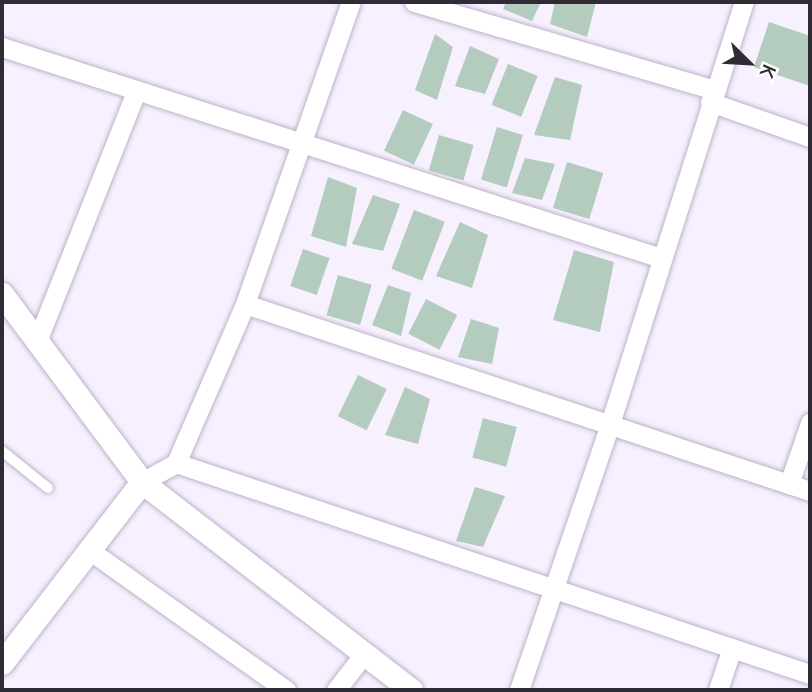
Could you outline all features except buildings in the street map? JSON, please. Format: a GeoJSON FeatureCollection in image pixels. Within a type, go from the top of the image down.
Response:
{"type":"FeatureCollection","features":[{"type":"Feature","properties":{"kind":"street"},"geometry":{"type":"LineString","coordinates":[[2,663],[142,482],[176,463],[245,304],[351,2]]}},
{"type":"Feature","properties":{"kind":"street"},"geometry":{"type":"LineString","coordinates":[[414,2],[712,96],[810,137]]}},
{"type":"Feature","properties":{"kind":"street"},"geometry":{"type":"LineString","coordinates":[[519,690],[609,427],[744,2]]}},
{"type":"Feature","properties":{"kind":"street"},"geometry":{"type":"LineString","coordinates":[[2,47],[301,146],[662,258]]}},
{"type":"Feature","properties":{"kind":"street"},"geometry":{"type":"LineString","coordinates":[[38,339],[136,91]]}},
{"type":"Feature","properties":{"kind":"street"},"geometry":{"type":"LineString","coordinates":[[2,294],[142,482],[411,690]]}},
{"type":"Feature","properties":{"kind":"street"},"geometry":{"type":"LineString","coordinates":[[245,304],[609,427],[810,491]]}},
{"type":"Feature","properties":{"kind":"street"},"geometry":{"type":"LineString","coordinates":[[789,484],[810,423]]}},
{"type":"Feature","properties":{"kind":"street"},"geometry":{"type":"LineString","coordinates":[[176,463],[810,674]]}},
{"type":"Feature","properties":{"kind":"street"},"geometry":{"type":"LineString","coordinates":[[89,550],[286,690]]}},
{"type":"Feature","properties":{"kind":"street"},"geometry":{"type":"LineString","coordinates":[[718,690],[732,648]]}},
{"type":"Feature","properties":{"kind":"street"},"geometry":{"type":"LineString","coordinates":[[336,690],[364,653]]}},
{"type":"Feature","properties":{"kind":"lane"},"geometry":{"type":"LineString","coordinates":[[2,451],[48,488]]}}]}
